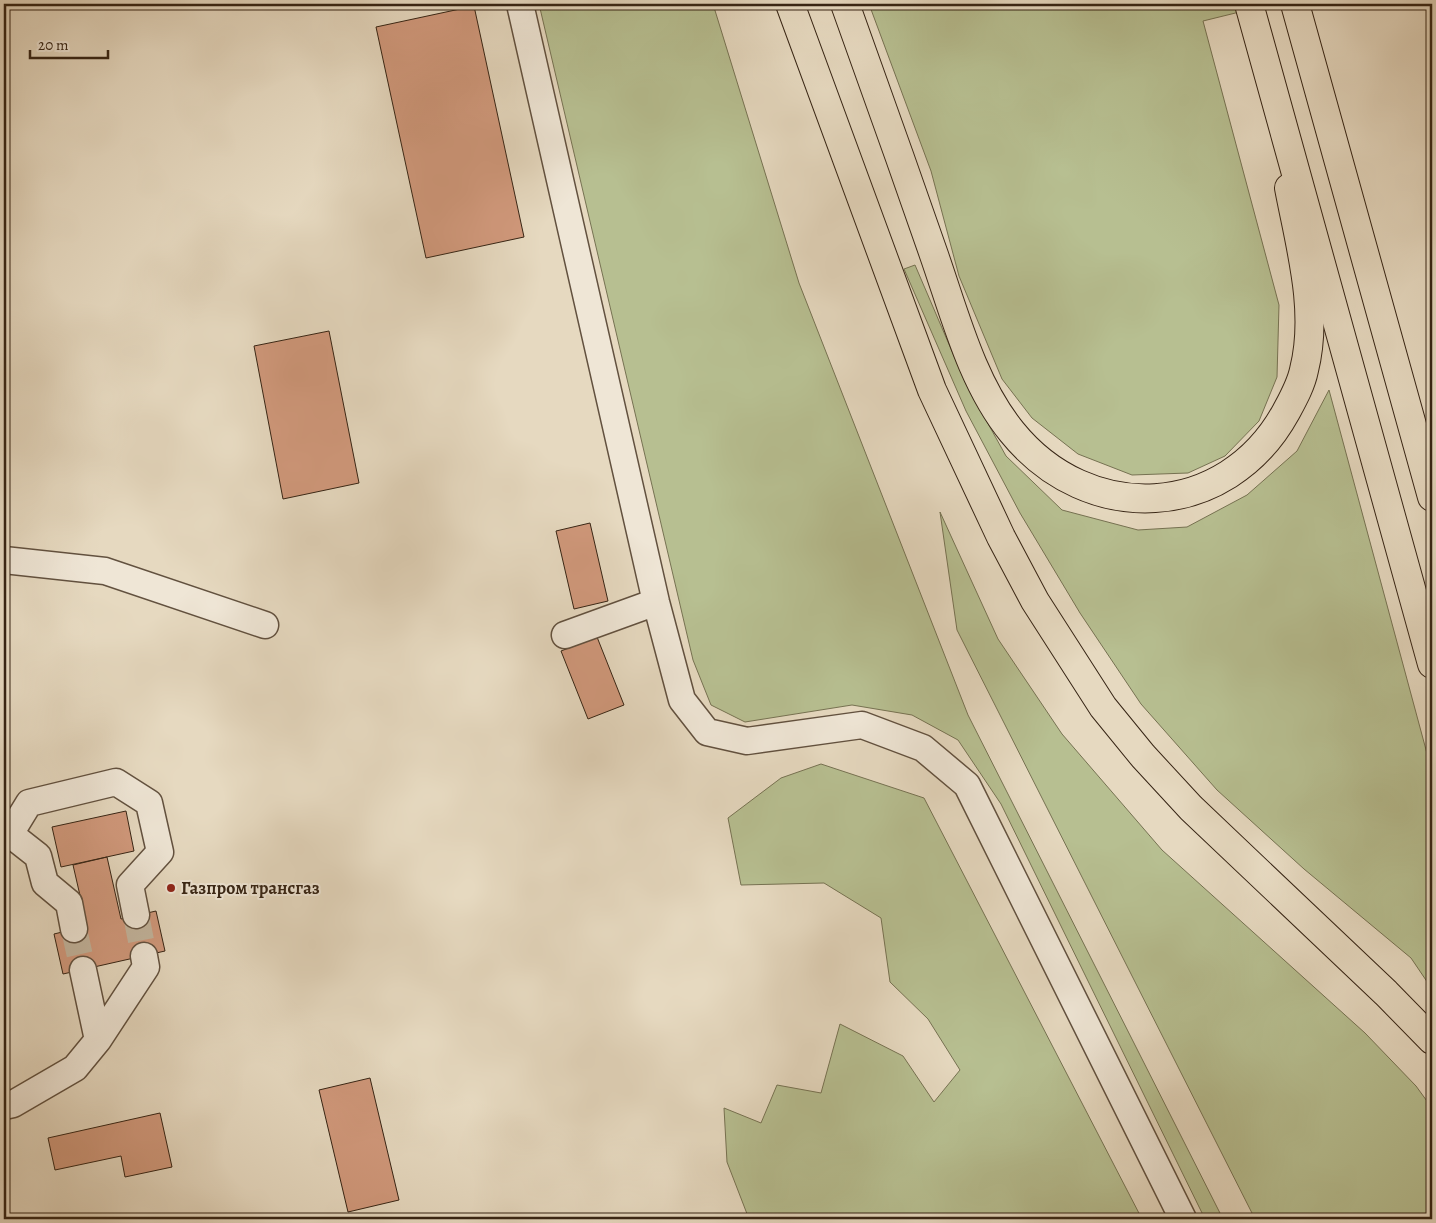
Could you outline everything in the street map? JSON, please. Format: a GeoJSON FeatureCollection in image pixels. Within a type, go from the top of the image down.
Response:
{"type":"FeatureCollection","features":[{"type":"Feature","properties":{"kind":"main road"},"geometry":{"type":"LineString","coordinates":[[845,4],[962,336],[993,404],[1012,432],[1035,458],[1064,479],[1096,492],[1125,498],[1158,498],[1189,492],[1217,482],[1241,467],[1262,448],[1280,424],[1293,399],[1304,371],[1309,306],[1302,255],[1265,61]]}},
{"type":"Feature","properties":{"kind":"main road"},"geometry":{"type":"LineString","coordinates":[[1249,4],[1432,664]]}},
{"type":"Feature","properties":{"kind":"main road"},"geometry":{"type":"LineString","coordinates":[[1294,4],[1432,497]]}},
{"type":"Feature","properties":{"kind":"main road"},"geometry":{"type":"LineString","coordinates":[[791,5],[932,390],[1001,537],[1040,609],[1102,707],[1143,756],[1191,808],[1386,993],[1432,1040]]}},
{"type":"Feature","properties":{"kind":"street"},"geometry":{"type":"LineString","coordinates":[[520,4],[656,602],[682,700],[707,732],[747,741],[862,725],[923,748],[967,785],[1183,1219]]}},
{"type":"Feature","properties":{"kind":"street"},"geometry":{"type":"LineString","coordinates":[[4,560],[105,571],[265,626]]}},
{"type":"Feature","properties":{"kind":"street"},"geometry":{"type":"LineString","coordinates":[[565,635],[656,602]]}},
{"type":"Feature","properties":{"kind":"street"},"geometry":{"type":"LineString","coordinates":[[74,929],[69,902],[45,883],[38,856],[7,835],[29,803],[116,782],[149,802],[160,852],[130,885],[136,915]]}},
{"type":"Feature","properties":{"kind":"street"},"geometry":{"type":"LineString","coordinates":[[4,1106],[13,1104],[75,1068],[98,1040],[146,967],[144,956]]}},
{"type":"Feature","properties":{"kind":"street"},"geometry":{"type":"LineString","coordinates":[[83,970],[98,1040]]}},
{"type":"Feature","properties":{"kind":"green space"},"geometry":{"type":"Polygon","coordinates":[[[539,4],[713,4],[799,283],[968,715],[1223,1219],[1205,1219],[1001,804],[958,740],[912,715],[852,705],[745,722],[711,705],[693,660],[539,4]]]}},
{"type":"Feature","properties":{"kind":"green space"},"geometry":{"type":"Polygon","coordinates":[[[869,4],[1272,4],[1203,21],[1279,305],[1277,377],[1259,421],[1225,456],[1188,473],[1132,475],[1078,454],[1032,418],[1002,379],[959,276],[931,171],[869,4]]]}},
{"type":"Feature","properties":{"kind":"green space"},"geometry":{"type":"Polygon","coordinates":[[[915,265],[966,384],[1006,456],[1062,510],[1138,530],[1187,527],[1247,495],[1297,451],[1329,390],[1432,772],[1432,989],[1411,958],[1304,869],[1217,790],[1141,704],[1080,613],[1020,513],[966,411],[904,269],[915,265]]]}},
{"type":"Feature","properties":{"kind":"green space"},"geometry":{"type":"Polygon","coordinates":[[[940,512],[998,639],[1062,734],[1162,850],[1365,1033],[1416,1086],[1432,1108],[1432,1219],[1255,1219],[957,630],[940,512]]]}},
{"type":"Feature","properties":{"kind":"green space"},"geometry":{"type":"Polygon","coordinates":[[[821,764],[924,798],[1142,1219],[749,1219],[727,1162],[724,1108],[761,1123],[777,1085],[821,1093],[840,1024],[903,1056],[934,1102],[960,1070],[928,1019],[890,982],[881,918],[824,883],[741,885],[728,818],[781,778],[821,764]]]}},
{"type":"Feature","properties":{"kind":"building"},"geometry":{"type":"Polygon","coordinates":[[[474,6],[524,237],[426,258],[376,27],[474,6]]]}},
{"type":"Feature","properties":{"kind":"building"},"geometry":{"type":"Polygon","coordinates":[[[329,331],[359,483],[283,499],[254,346],[329,331]]]}},
{"type":"Feature","properties":{"kind":"building"},"geometry":{"type":"Polygon","coordinates":[[[590,523],[608,601],[574,609],[556,531],[590,523]]]}},
{"type":"Feature","properties":{"kind":"building"},"geometry":{"type":"Polygon","coordinates":[[[597,637],[624,705],[588,719],[561,651],[597,637]]]}},
{"type":"Feature","properties":{"kind":"building"},"geometry":{"type":"Polygon","coordinates":[[[126,811],[134,851],[61,867],[52,827],[126,811]]]}},
{"type":"Feature","properties":{"kind":"building"},"geometry":{"type":"Polygon","coordinates":[[[107,857],[121,919],[156,911],[165,951],[63,974],[54,934],[87,926],[73,865],[107,857]]]}},
{"type":"Feature","properties":{"kind":"building"},"geometry":{"type":"Polygon","coordinates":[[[370,1078],[399,1200],[348,1212],[319,1090],[370,1078]]]}},
{"type":"Feature","properties":{"kind":"building"},"geometry":{"type":"Polygon","coordinates":[[[160,1113],[172,1167],[125,1177],[121,1156],[55,1170],[48,1138],[160,1113]]]}},
{"type":"Feature","properties":{"kind":"tunnel"},"geometry":{"type":"LineString","coordinates":[[136,915],[144,956]]}},
{"type":"Feature","properties":{"kind":"tunnel"},"geometry":{"type":"LineString","coordinates":[[74,929],[83,970]]}},
{"type":"Feature","properties":{"kind":"place","name":"Газпром трансгаз"},"geometry":{"type":"Point","coordinates":[171,888]}}]}
